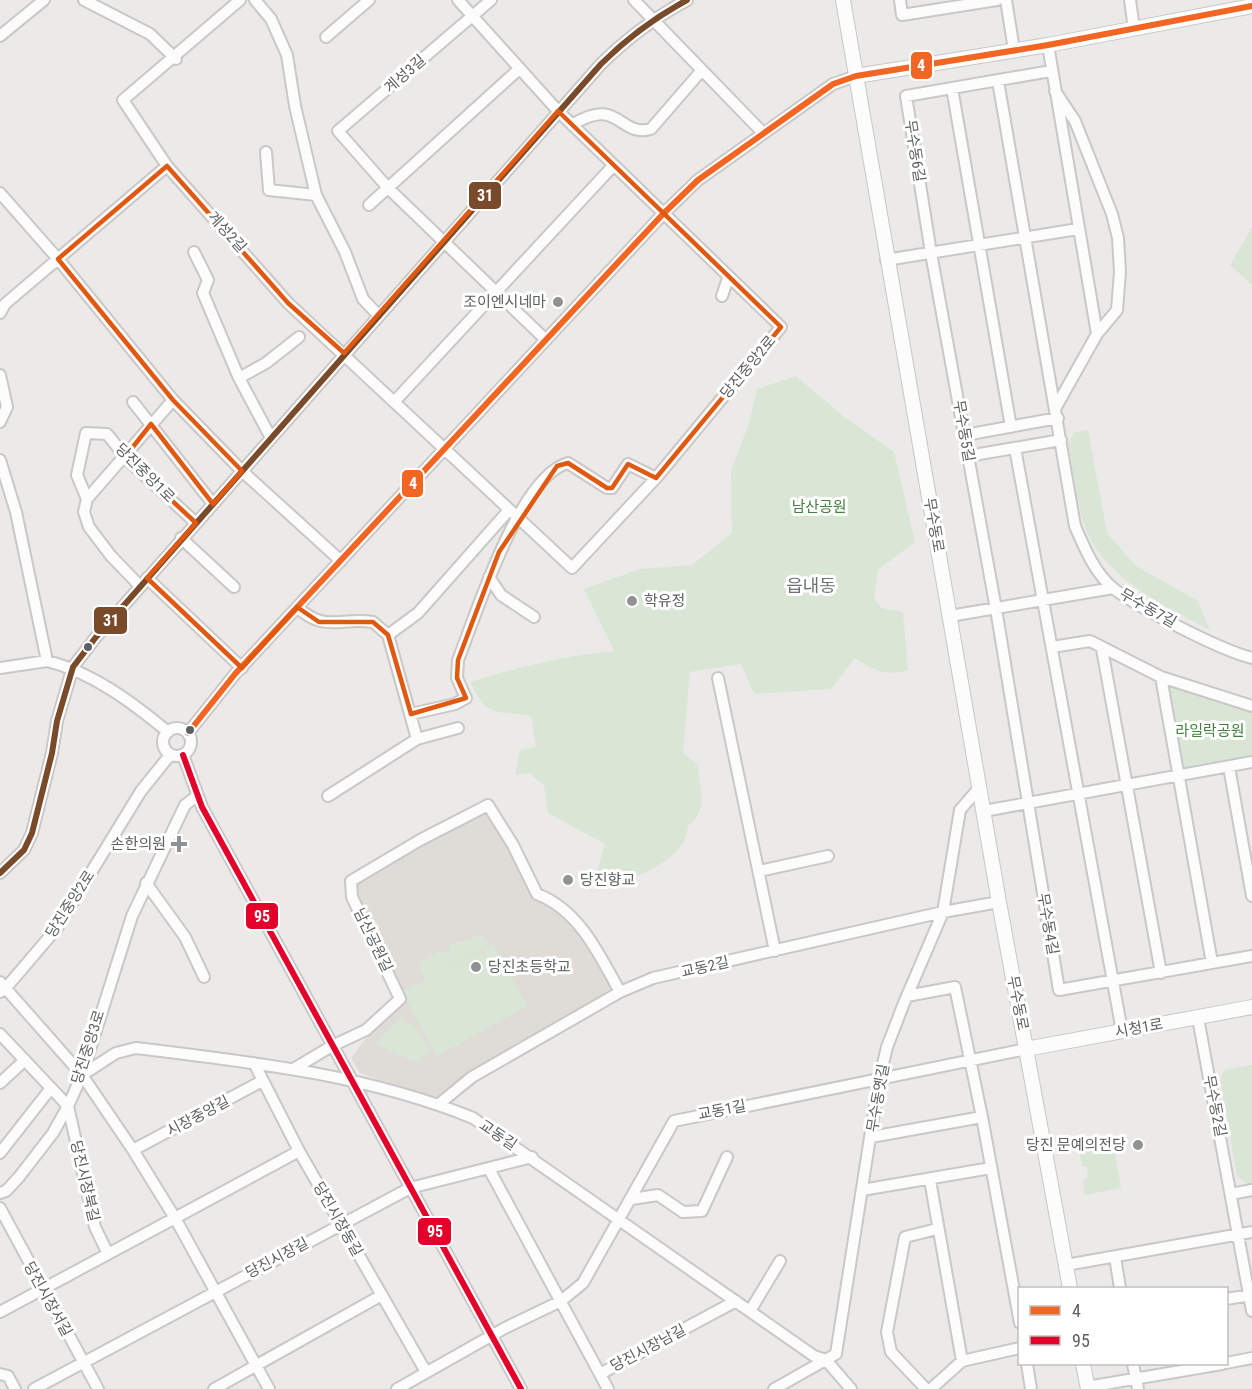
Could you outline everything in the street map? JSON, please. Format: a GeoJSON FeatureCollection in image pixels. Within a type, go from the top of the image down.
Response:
{"type":"FeatureCollection","features":[{"type":"Feature","properties":{"kind":"street"},"geometry":{"type":"LineString","coordinates":[[0,36],[44,0]]}},
{"type":"Feature","properties":{"kind":"street"},"geometry":{"type":"LineString","coordinates":[[84,0],[150,34],[175,59],[240,0]]}},
{"type":"Feature","properties":{"kind":"street"},"geometry":{"type":"LineString","coordinates":[[255,0],[271,19],[287,55],[295,106],[316,195],[345,252],[363,299],[379,316]]}},
{"type":"Feature","properties":{"kind":"street"},"geometry":{"type":"LineString","coordinates":[[326,37],[369,0]]}},
{"type":"Feature","properties":{"kind":"street"},"geometry":{"type":"LineString","coordinates":[[458,0],[518,70],[558,111]]}},
{"type":"Feature","properties":{"kind":"street","name":"계성3길"},"geometry":{"type":"LineString","coordinates":[[388,188],[338,131],[491,0]]}},
{"type":"Feature","properties":{"kind":"street"},"geometry":{"type":"LineString","coordinates":[[634,0],[763,133]]}},
{"type":"Feature","properties":{"kind":"street"},"geometry":{"type":"LineString","coordinates":[[0,873],[24,850],[32,833],[52,753],[57,721],[73,667],[143,581],[558,111],[626,38],[651,20],[687,0]]}},
{"type":"Feature","properties":{"kind":"street","name":"무수동로"},"geometry":{"type":"LineString","coordinates":[[843,0],[886,260],[999,902],[1070,1287]]}},
{"type":"Feature","properties":{"kind":"street"},"geometry":{"type":"LineString","coordinates":[[900,0],[902,15],[997,0]]}},
{"type":"Feature","properties":{"kind":"street"},"geometry":{"type":"LineString","coordinates":[[1006,0],[1014,50]]}},
{"type":"Feature","properties":{"kind":"street"},"geometry":{"type":"LineString","coordinates":[[1130,0],[1134,29]]}},
{"type":"Feature","properties":{"kind":"street"},"geometry":{"type":"LineString","coordinates":[[188,733],[212,700],[297,607],[663,214],[698,180],[833,84],[856,76],[1047,45],[1252,6]]}},
{"type":"Feature","properties":{"kind":"street"},"geometry":{"type":"LineString","coordinates":[[1047,45],[1097,334]]}},
{"type":"Feature","properties":{"kind":"street","name":"계성2길"},"geometry":{"type":"LineString","coordinates":[[175,59],[123,100],[167,166],[288,303],[344,353]]}},
{"type":"Feature","properties":{"kind":"street"},"geometry":{"type":"LineString","coordinates":[[369,205],[518,70]]}},
{"type":"Feature","properties":{"kind":"street"},"geometry":{"type":"LineString","coordinates":[[572,125],[590,114],[603,113],[636,129],[643,131],[651,129],[702,70]]}},
{"type":"Feature","properties":{"kind":"street","name":"무수동6길"},"geometry":{"type":"LineString","coordinates":[[931,253],[906,96],[1052,71]]}},
{"type":"Feature","properties":{"kind":"street"},"geometry":{"type":"LineString","coordinates":[[998,81],[1024,238]]}},
{"type":"Feature","properties":{"kind":"street"},"geometry":{"type":"LineString","coordinates":[[952,88],[1011,427]]}},
{"type":"Feature","properties":{"kind":"street"},"geometry":{"type":"LineString","coordinates":[[964,435],[1011,427],[1057,412],[1097,334],[1117,310],[1120,272],[1118,238],[1112,214],[1075,121],[1055,91]]}},
{"type":"Feature","properties":{"kind":"street","name":"당진중앙2로"},"geometry":{"type":"LineString","coordinates":[[514,513],[572,568],[656,478],[781,327],[558,111]]}},
{"type":"Feature","properties":{"kind":"street"},"geometry":{"type":"LineString","coordinates":[[266,152],[269,190],[316,195]]}},
{"type":"Feature","properties":{"kind":"street"},"geometry":{"type":"LineString","coordinates":[[394,402],[613,165]]}},
{"type":"Feature","properties":{"kind":"street"},"geometry":{"type":"LineString","coordinates":[[0,313],[5,304],[167,166]]}},
{"type":"Feature","properties":{"kind":"street"},"geometry":{"type":"LineString","coordinates":[[388,188],[546,340]]}},
{"type":"Feature","properties":{"kind":"street"},"geometry":{"type":"LineString","coordinates":[[0,193],[58,259],[173,400],[242,471],[341,561]]}},
{"type":"Feature","properties":{"kind":"street"},"geometry":{"type":"LineString","coordinates":[[886,260],[1078,229]]}},
{"type":"Feature","properties":{"kind":"street","name":"무수동7길"},"geometry":{"type":"LineString","coordinates":[[1024,238],[1057,412],[1075,526],[1087,555],[1113,588],[1180,627],[1252,658]]}},
{"type":"Feature","properties":{"kind":"street"},"geometry":{"type":"LineString","coordinates":[[194,252],[208,280],[203,293],[239,378],[271,438]]}},
{"type":"Feature","properties":{"kind":"street","name":"무수동5길"},"geometry":{"type":"LineString","coordinates":[[931,253],[996,609]]}},
{"type":"Feature","properties":{"kind":"street"},"geometry":{"type":"LineString","coordinates":[[722,296],[728,278]]}},
{"type":"Feature","properties":{"kind":"street"},"geometry":{"type":"LineString","coordinates":[[239,378],[266,363],[299,337]]}},
{"type":"Feature","properties":{"kind":"street"},"geometry":{"type":"LineString","coordinates":[[344,353],[444,451],[514,513]]}},
{"type":"Feature","properties":{"kind":"street"},"geometry":{"type":"LineString","coordinates":[[0,375],[7,407],[0,422]]}},
{"type":"Feature","properties":{"kind":"street"},"geometry":{"type":"LineString","coordinates":[[87,499],[173,400]]}},
{"type":"Feature","properties":{"kind":"street","name":"당진중앙1로"},"geometry":{"type":"LineString","coordinates":[[133,402],[213,504]]}},
{"type":"Feature","properties":{"kind":"street","name":"당진중앙1로"},"geometry":{"type":"LineString","coordinates":[[143,581],[111,556],[89,527],[84,512],[87,499],[77,475],[86,433],[107,434],[125,457],[196,523]]}},
{"type":"Feature","properties":{"kind":"street"},"geometry":{"type":"LineString","coordinates":[[968,456],[1061,440]]}},
{"type":"Feature","properties":{"kind":"street"},"geometry":{"type":"LineString","coordinates":[[1015,448],[1122,1031]]}},
{"type":"Feature","properties":{"kind":"street"},"geometry":{"type":"LineString","coordinates":[[0,460],[16,512],[47,661]]}},
{"type":"Feature","properties":{"kind":"street"},"geometry":{"type":"LineString","coordinates":[[388,634],[418,613],[557,466],[568,463],[607,488],[612,488],[628,464],[656,478]]}},
{"type":"Feature","properties":{"kind":"street"},"geometry":{"type":"LineString","coordinates":[[411,714],[455,704],[466,698],[457,678],[458,660],[514,513]]}},
{"type":"Feature","properties":{"kind":"street"},"geometry":{"type":"LineString","coordinates":[[181,538],[234,587]]}},
{"type":"Feature","properties":{"kind":"street"},"geometry":{"type":"LineString","coordinates":[[489,577],[501,595],[534,617]]}},
{"type":"Feature","properties":{"kind":"street"},"geometry":{"type":"LineString","coordinates":[[143,581],[242,668]]}},
{"type":"Feature","properties":{"kind":"street"},"geometry":{"type":"LineString","coordinates":[[950,616],[1113,588]]}},
{"type":"Feature","properties":{"kind":"street"},"geometry":{"type":"LineString","coordinates":[[297,607],[310,620],[373,622],[388,634],[417,739]]}},
{"type":"Feature","properties":{"kind":"street","name":"무수동4길"},"geometry":{"type":"LineString","coordinates":[[996,609],[1059,990],[1252,956]]}},
{"type":"Feature","properties":{"kind":"street"},"geometry":{"type":"LineString","coordinates":[[1052,647],[1090,641],[1161,677],[1252,706]]}},
{"type":"Feature","properties":{"kind":"street"},"geometry":{"type":"LineString","coordinates":[[1102,649],[1161,973]]}},
{"type":"Feature","properties":{"kind":"street"},"geometry":{"type":"LineString","coordinates":[[0,668],[47,661],[73,667],[147,715],[168,732]]}},
{"type":"Feature","properties":{"kind":"street"},"geometry":{"type":"LineString","coordinates":[[1161,677],[1212,963]]}},
{"type":"Feature","properties":{"kind":"street"},"geometry":{"type":"LineString","coordinates":[[718,678],[775,951]]}},
{"type":"Feature","properties":{"kind":"street"},"geometry":{"type":"LineString","coordinates":[[328,796],[417,739],[458,728]]}},
{"type":"Feature","properties":{"kind":"street"},"geometry":{"type":"LineString","coordinates":[[168,732],[180,729],[188,733],[191,745],[183,755]]}},
{"type":"Feature","properties":{"kind":"street"},"geometry":{"type":"LineString","coordinates":[[168,732],[163,744],[170,755],[183,755]]}},
{"type":"Feature","properties":{"kind":"street","name":"당진중앙2로"},"geometry":{"type":"LineString","coordinates":[[82,1075],[2,988],[57,928],[141,791],[170,755]]}},
{"type":"Feature","properties":{"kind":"street"},"geometry":{"type":"LineString","coordinates":[[183,755],[197,796],[521,1389]]}},
{"type":"Feature","properties":{"kind":"street"},"geometry":{"type":"LineString","coordinates":[[984,811],[1027,805],[1252,762]]}},
{"type":"Feature","properties":{"kind":"street"},"geometry":{"type":"LineString","coordinates":[[1229,767],[1252,896]]}},
{"type":"Feature","properties":{"kind":"street","name":"무수동옛길"},"geometry":{"type":"LineString","coordinates":[[826,1360],[836,1354],[879,1080],[887,1047],[943,912],[960,810],[979,788]]}},
{"type":"Feature","properties":{"kind":"street","name":"당진중앙3로"},"geometry":{"type":"LineString","coordinates":[[0,1193],[6,1191],[19,1177],[53,1133],[68,1106],[82,1075],[105,996],[146,883],[185,806],[197,796]]}},
{"type":"Feature","properties":{"kind":"street","name":"남산공원길"},"geometry":{"type":"LineString","coordinates":[[332,1046],[366,1030],[400,999],[352,897],[351,881],[420,840],[488,805],[513,845],[537,894],[556,901],[587,934],[620,992]]}},
{"type":"Feature","properties":{"kind":"street"},"geometry":{"type":"LineString","coordinates":[[759,871],[828,856]]}},
{"type":"Feature","properties":{"kind":"street"},"geometry":{"type":"LineString","coordinates":[[146,883],[185,938],[204,977]]}},
{"type":"Feature","properties":{"kind":"street","name":"교동2길"},"geometry":{"type":"LineString","coordinates":[[439,1104],[472,1077],[620,992],[653,978],[943,912],[999,902]]}},
{"type":"Feature","properties":{"kind":"street"},"geometry":{"type":"LineString","coordinates":[[908,996],[955,987],[1018,1312]]}},
{"type":"Feature","properties":{"kind":"street","name":"시청1로"},"geometry":{"type":"LineString","coordinates":[[1026,1049],[1252,1007]]}},
{"type":"Feature","properties":{"kind":"street","name":"무수동2길"},"geometry":{"type":"LineString","coordinates":[[1198,1017],[1251,1295],[1252,1311]]}},
{"type":"Feature","properties":{"kind":"street"},"geometry":{"type":"LineString","coordinates":[[0,1034],[68,1106]]}},
{"type":"Feature","properties":{"kind":"street"},"geometry":{"type":"LineString","coordinates":[[295,1068],[332,1046]]}},
{"type":"Feature","properties":{"kind":"street","name":"교동길"},"geometry":{"type":"LineString","coordinates":[[82,1075],[116,1053],[136,1048],[295,1068],[439,1104],[473,1118],[532,1157],[814,1356],[826,1360],[851,1389]]}},
{"type":"Feature","properties":{"kind":"street","name":"무수동로"},"geometry":{"type":"LineString","coordinates":[[879,1080],[1026,1049]]}},
{"type":"Feature","properties":{"kind":"street"},"geometry":{"type":"LineString","coordinates":[[0,1083],[25,1060]]}},
{"type":"Feature","properties":{"kind":"street","name":"당진시장동길"},"geometry":{"type":"LineString","coordinates":[[254,1063],[299,1151],[426,1372]]}},
{"type":"Feature","properties":{"kind":"street"},"geometry":{"type":"LineString","coordinates":[[82,1075],[133,1150],[174,1218],[268,1389]]}},
{"type":"Feature","properties":{"kind":"street","name":"교동1길"},"geometry":{"type":"LineString","coordinates":[[618,1218],[632,1199],[674,1121],[879,1080]]}},
{"type":"Feature","properties":{"kind":"street","name":"시장중앙길"},"geometry":{"type":"LineString","coordinates":[[133,1150],[262,1081]]}},
{"type":"Feature","properties":{"kind":"street","name":"당진중앙3로"},"geometry":{"type":"LineString","coordinates":[[0,1153],[51,1088]]}},
{"type":"Feature","properties":{"kind":"street","name":"당진시장북길"},"geometry":{"type":"LineString","coordinates":[[68,1106],[95,1227],[108,1254]]}},
{"type":"Feature","properties":{"kind":"street"},"geometry":{"type":"LineString","coordinates":[[871,1137],[982,1117]]}},
{"type":"Feature","properties":{"kind":"street"},"geometry":{"type":"LineString","coordinates":[[0,1312],[299,1151]]}},
{"type":"Feature","properties":{"kind":"street","name":"당진시장길"},"geometry":{"type":"LineString","coordinates":[[34,1389],[410,1188],[532,1157]]}},
{"type":"Feature","properties":{"kind":"street"},"geometry":{"type":"LineString","coordinates":[[632,1199],[658,1195],[683,1212],[702,1211],[727,1157]]}},
{"type":"Feature","properties":{"kind":"street"},"geometry":{"type":"LineString","coordinates":[[862,1190],[991,1168]]}},
{"type":"Feature","properties":{"kind":"street","name":"당진시장남길"},"geometry":{"type":"LineString","coordinates":[[489,1169],[600,1374],[736,1301]]}},
{"type":"Feature","properties":{"kind":"street"},"geometry":{"type":"LineString","coordinates":[[930,1180],[962,1361]]}},
{"type":"Feature","properties":{"kind":"street"},"geometry":{"type":"LineString","coordinates":[[1231,1194],[1252,1190]]}},
{"type":"Feature","properties":{"kind":"street","name":"당진시장서길"},"geometry":{"type":"LineString","coordinates":[[1,1211],[42,1290],[98,1389]]}},
{"type":"Feature","properties":{"kind":"street"},"geometry":{"type":"LineString","coordinates":[[397,1389],[561,1301],[583,1282],[618,1218]]}},
{"type":"Feature","properties":{"kind":"street"},"geometry":{"type":"LineString","coordinates":[[926,1389],[891,1352],[887,1332],[905,1238],[938,1229]]}},
{"type":"Feature","properties":{"kind":"street"},"geometry":{"type":"LineString","coordinates":[[1066,1265],[1252,1233]]}},
{"type":"Feature","properties":{"kind":"street"},"geometry":{"type":"LineString","coordinates":[[1115,1257],[1120,1287]]}},
{"type":"Feature","properties":{"kind":"street"},"geometry":{"type":"LineString","coordinates":[[750,1311],[780,1261]]}},
{"type":"Feature","properties":{"kind":"street"},"geometry":{"type":"LineString","coordinates":[[214,1389],[382,1295]]}},
{"type":"Feature","properties":{"kind":"street"},"geometry":{"type":"LineString","coordinates":[[1228,1299],[1251,1295]]}},
{"type":"Feature","properties":{"kind":"street"},"geometry":{"type":"LineString","coordinates":[[931,1389],[962,1361],[1018,1348]]}},
{"type":"Feature","properties":{"kind":"street"},"geometry":{"type":"LineString","coordinates":[[1228,1363],[1252,1358]]}},
{"type":"Feature","properties":{"kind":"street"},"geometry":{"type":"LineString","coordinates":[[776,1389],[826,1360]]}},
{"type":"Feature","properties":{"kind":"street"},"geometry":{"type":"LineString","coordinates":[[1027,1365],[1031,1389]]}},
{"type":"Feature","properties":{"kind":"street"},"geometry":{"type":"LineString","coordinates":[[1083,1365],[1088,1388],[1137,1384],[1218,1365]]}},
{"type":"Feature","properties":{"kind":"street"},"geometry":{"type":"LineString","coordinates":[[1133,1365],[1137,1384]]}},
{"type":"Feature","properties":{"kind":"street"},"geometry":{"type":"LineString","coordinates":[[0,1374],[8,1376],[15,1389]]}},
{"type":"Feature","properties":{"kind":"street"},"geometry":{"type":"LineString","coordinates":[[600,1374],[608,1389]]}},
{"type":"Feature","properties":{"kind":"highlighted area"},"geometry":{"type":"Polygon","coordinates":[[[558,111],[781,327],[656,478],[628,464],[612,488],[607,488],[568,463],[557,466],[499,552],[458,660],[457,678],[466,698],[411,714],[388,635],[373,622],[319,622],[297,607],[242,668],[147,578],[196,523],[125,457],[151,424],[213,504],[242,471],[173,400],[58,259],[167,166],[288,303],[344,353],[558,111]]]}},
{"type":"Feature","properties":{"kind":"shaded area"},"geometry":{"type":"Polygon","coordinates":[[[487,809],[535,894],[577,930],[611,989],[469,1073],[438,1097],[414,1092],[360,1073],[351,1058],[368,1035],[405,1002],[384,950],[354,896],[355,884],[418,845],[487,809]]]}},
{"type":"Feature","properties":{"kind":"green space"},"geometry":{"type":"Polygon","coordinates":[[[1252,227],[1252,285],[1230,265],[1252,227]]]}},
{"type":"Feature","properties":{"kind":"green space","name":"남산공원"},"geometry":{"type":"Polygon","coordinates":[[[796,376],[843,416],[894,452],[915,542],[878,570],[874,597],[881,608],[903,612],[908,670],[893,673],[880,671],[855,658],[831,689],[754,694],[741,664],[690,672],[683,753],[698,765],[702,798],[699,813],[688,826],[680,847],[653,869],[620,884],[595,878],[605,844],[548,813],[544,785],[529,773],[515,775],[520,750],[536,747],[531,716],[493,711],[482,702],[470,682],[541,663],[614,651],[584,589],[640,569],[692,565],[732,533],[731,471],[749,423],[757,389],[796,376]]]}},
{"type":"Feature","properties":{"kind":"green space"},"geometry":{"type":"Polygon","coordinates":[[[1088,430],[1107,533],[1136,566],[1198,601],[1210,630],[1135,587],[1118,574],[1091,541],[1076,492],[1068,443],[1075,432],[1088,430]]]}},
{"type":"Feature","properties":{"kind":"green space","name":"라일락공원"},"geometry":{"type":"Polygon","coordinates":[[[1166,683],[1252,708],[1252,758],[1186,770],[1182,767],[1166,683]]]}},
{"type":"Feature","properties":{"kind":"green space"},"geometry":{"type":"Polygon","coordinates":[[[482,934],[489,945],[428,978],[493,945],[527,1006],[437,1056],[402,992],[426,980],[418,963],[440,951],[442,954],[451,949],[450,945],[461,940],[462,942],[482,934]]]}},
{"type":"Feature","properties":{"kind":"green space"},"geometry":{"type":"Polygon","coordinates":[[[402,1017],[408,1025],[412,1023],[431,1051],[415,1062],[375,1044],[402,1017]]]}},
{"type":"Feature","properties":{"kind":"green space"},"geometry":{"type":"Polygon","coordinates":[[[1252,1065],[1252,1184],[1248,1184],[1237,1176],[1220,1080],[1224,1070],[1252,1065]]]}},
{"type":"Feature","properties":{"kind":"green space"},"geometry":{"type":"Polygon","coordinates":[[[1113,1142],[1121,1188],[1085,1195],[1083,1180],[1088,1177],[1087,1167],[1082,1166],[1079,1149],[1113,1142]]]}},
{"type":"Feature","properties":{"kind":"transit line","name":"31"},"geometry":{"type":"LineString","coordinates":[[0,873],[24,850],[32,833],[52,753],[57,721],[73,667],[96,637],[601,64],[642,29],[687,0]]}},
{"type":"Feature","properties":{"kind":"transit line","name":"4"},"geometry":{"type":"LineString","coordinates":[[188,733],[235,674],[663,214],[698,180],[833,84],[856,76],[1048,45],[1252,6]]}},
{"type":"Feature","properties":{"kind":"transit line","name":"95"},"geometry":{"type":"LineString","coordinates":[[183,755],[202,807],[521,1389]]}},
{"type":"Feature","properties":{"kind":"place","name":"조이엔시네마"},"geometry":{"type":"Point","coordinates":[558,302]}},
{"type":"Feature","properties":{"kind":"place","name":"학유정"},"geometry":{"type":"Point","coordinates":[632,601]}},
{"type":"Feature","properties":{"kind":"place","name":"손한의원"},"geometry":{"type":"Point","coordinates":[179,844]}},
{"type":"Feature","properties":{"kind":"place","name":"당진향교"},"geometry":{"type":"Point","coordinates":[568,880]}},
{"type":"Feature","properties":{"kind":"place","name":"당진초등학교"},"geometry":{"type":"Point","coordinates":[476,967]}},
{"type":"Feature","properties":{"kind":"place","name":"당진 문예의전당"},"geometry":{"type":"Point","coordinates":[1138,1145]}},
{"type":"Feature","properties":{"kind":"district","name":"읍내동"},"geometry":{"type":"Point","coordinates":[811,585]}}]}
